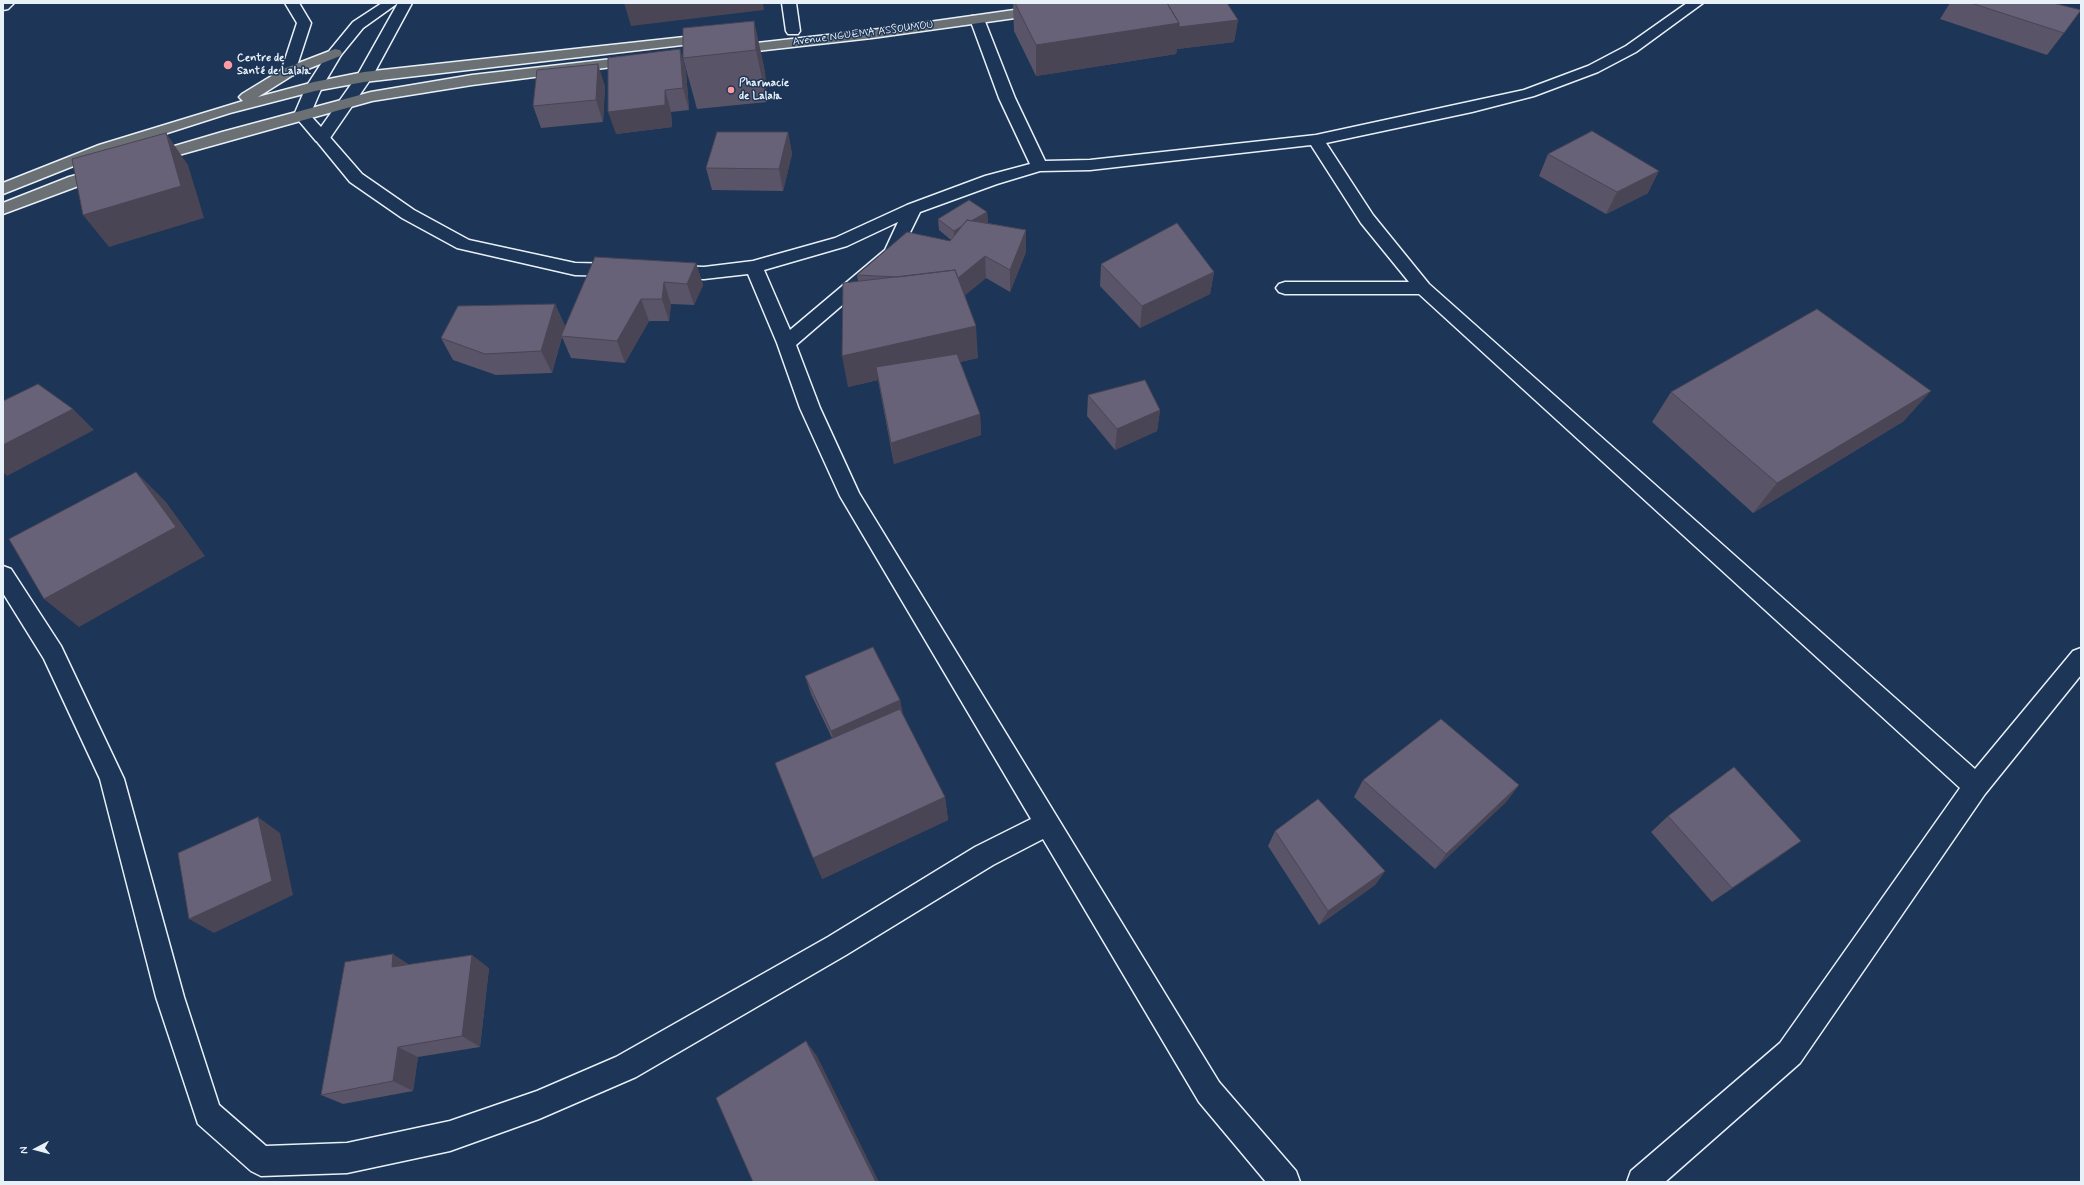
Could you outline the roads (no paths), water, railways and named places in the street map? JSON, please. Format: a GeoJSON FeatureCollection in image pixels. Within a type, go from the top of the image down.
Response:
{"type":"FeatureCollection","features":[{"type":"Feature","properties":{"kind":"main road","name":"Avenue NGUEMA ASSOUMOU"},"geometry":{"type":"LineString","coordinates":[[630,53],[872,34],[976,10],[1094,3]]}},
{"type":"Feature","properties":{"kind":"main road","name":"Avenue NGUEMA ASSOUMOU"},"geometry":{"type":"LineString","coordinates":[[630,53],[863,21]]}},
{"type":"Feature","properties":{"kind":"main road"},"geometry":{"type":"LineString","coordinates":[[225,110],[288,72],[335,53]]}},
{"type":"Feature","properties":{"kind":"main road"},"geometry":{"type":"LineString","coordinates":[[3,189],[105,148],[225,110],[314,87],[364,77],[630,53]]}},
{"type":"Feature","properties":{"kind":"main road"},"geometry":{"type":"LineString","coordinates":[[3,209],[75,181],[344,104],[415,88],[630,53]]}},
{"type":"Feature","properties":{"kind":"street"},"geometry":{"type":"LineString","coordinates":[[3,6],[7,3]]}},
{"type":"Feature","properties":{"kind":"street"},"geometry":{"type":"LineString","coordinates":[[288,72],[304,23],[292,3]]}},
{"type":"Feature","properties":{"kind":"street"},"geometry":{"type":"LineString","coordinates":[[391,3],[358,25],[335,53],[314,87],[302,115],[356,178],[408,214],[463,244],[529,260],[575,269],[704,273],[754,267],[841,242],[913,209],[991,180],[1039,166],[1090,165],[1316,140],[1472,107],[1536,90],[1600,66],[1631,49],[1696,3]]}},
{"type":"Feature","properties":{"kind":"street"},"geometry":{"type":"LineString","coordinates":[[322,138],[364,77],[374,56],[405,3]]}},
{"type":"Feature","properties":{"kind":"street"},"geometry":{"type":"LineString","coordinates":[[789,3],[793,31]]}},
{"type":"Feature","properties":{"kind":"street"},"geometry":{"type":"LineString","coordinates":[[976,10],[1007,98],[1039,166]]}},
{"type":"Feature","properties":{"kind":"street"},"geometry":{"type":"LineString","coordinates":[[1316,140],[1367,219],[1423,288],[1976,786]]}},
{"type":"Feature","properties":{"kind":"street"},"geometry":{"type":"LineString","coordinates":[[786,343],[892,253],[913,209]]}},
{"type":"Feature","properties":{"kind":"street"},"geometry":{"type":"LineString","coordinates":[[754,267],[786,343],[810,408],[850,496],[1209,1092],[1285,1182]]}},
{"type":"Feature","properties":{"kind":"street"},"geometry":{"type":"LineString","coordinates":[[1285,288],[1423,288]]}},
{"type":"Feature","properties":{"kind":"street"},"geometry":{"type":"LineString","coordinates":[[3,575],[53,653],[112,779],[170,997],[208,1114],[261,1161],[347,1158],[450,1136],[540,1105],[626,1067],[837,946],[984,856],[1048,823]]}},
{"type":"Feature","properties":{"kind":"street"},"geometry":{"type":"LineString","coordinates":[[1642,1182],[1790,1053],[1976,786],[2081,658]]}},
{"type":"Feature","properties":{"kind":"place","name":"Centre de Santé de Lalala"},"geometry":{"type":"Point","coordinates":[228,65]}},
{"type":"Feature","properties":{"kind":"place","name":"Pharmacie de Lalala"},"geometry":{"type":"Point","coordinates":[731,90]}}]}
